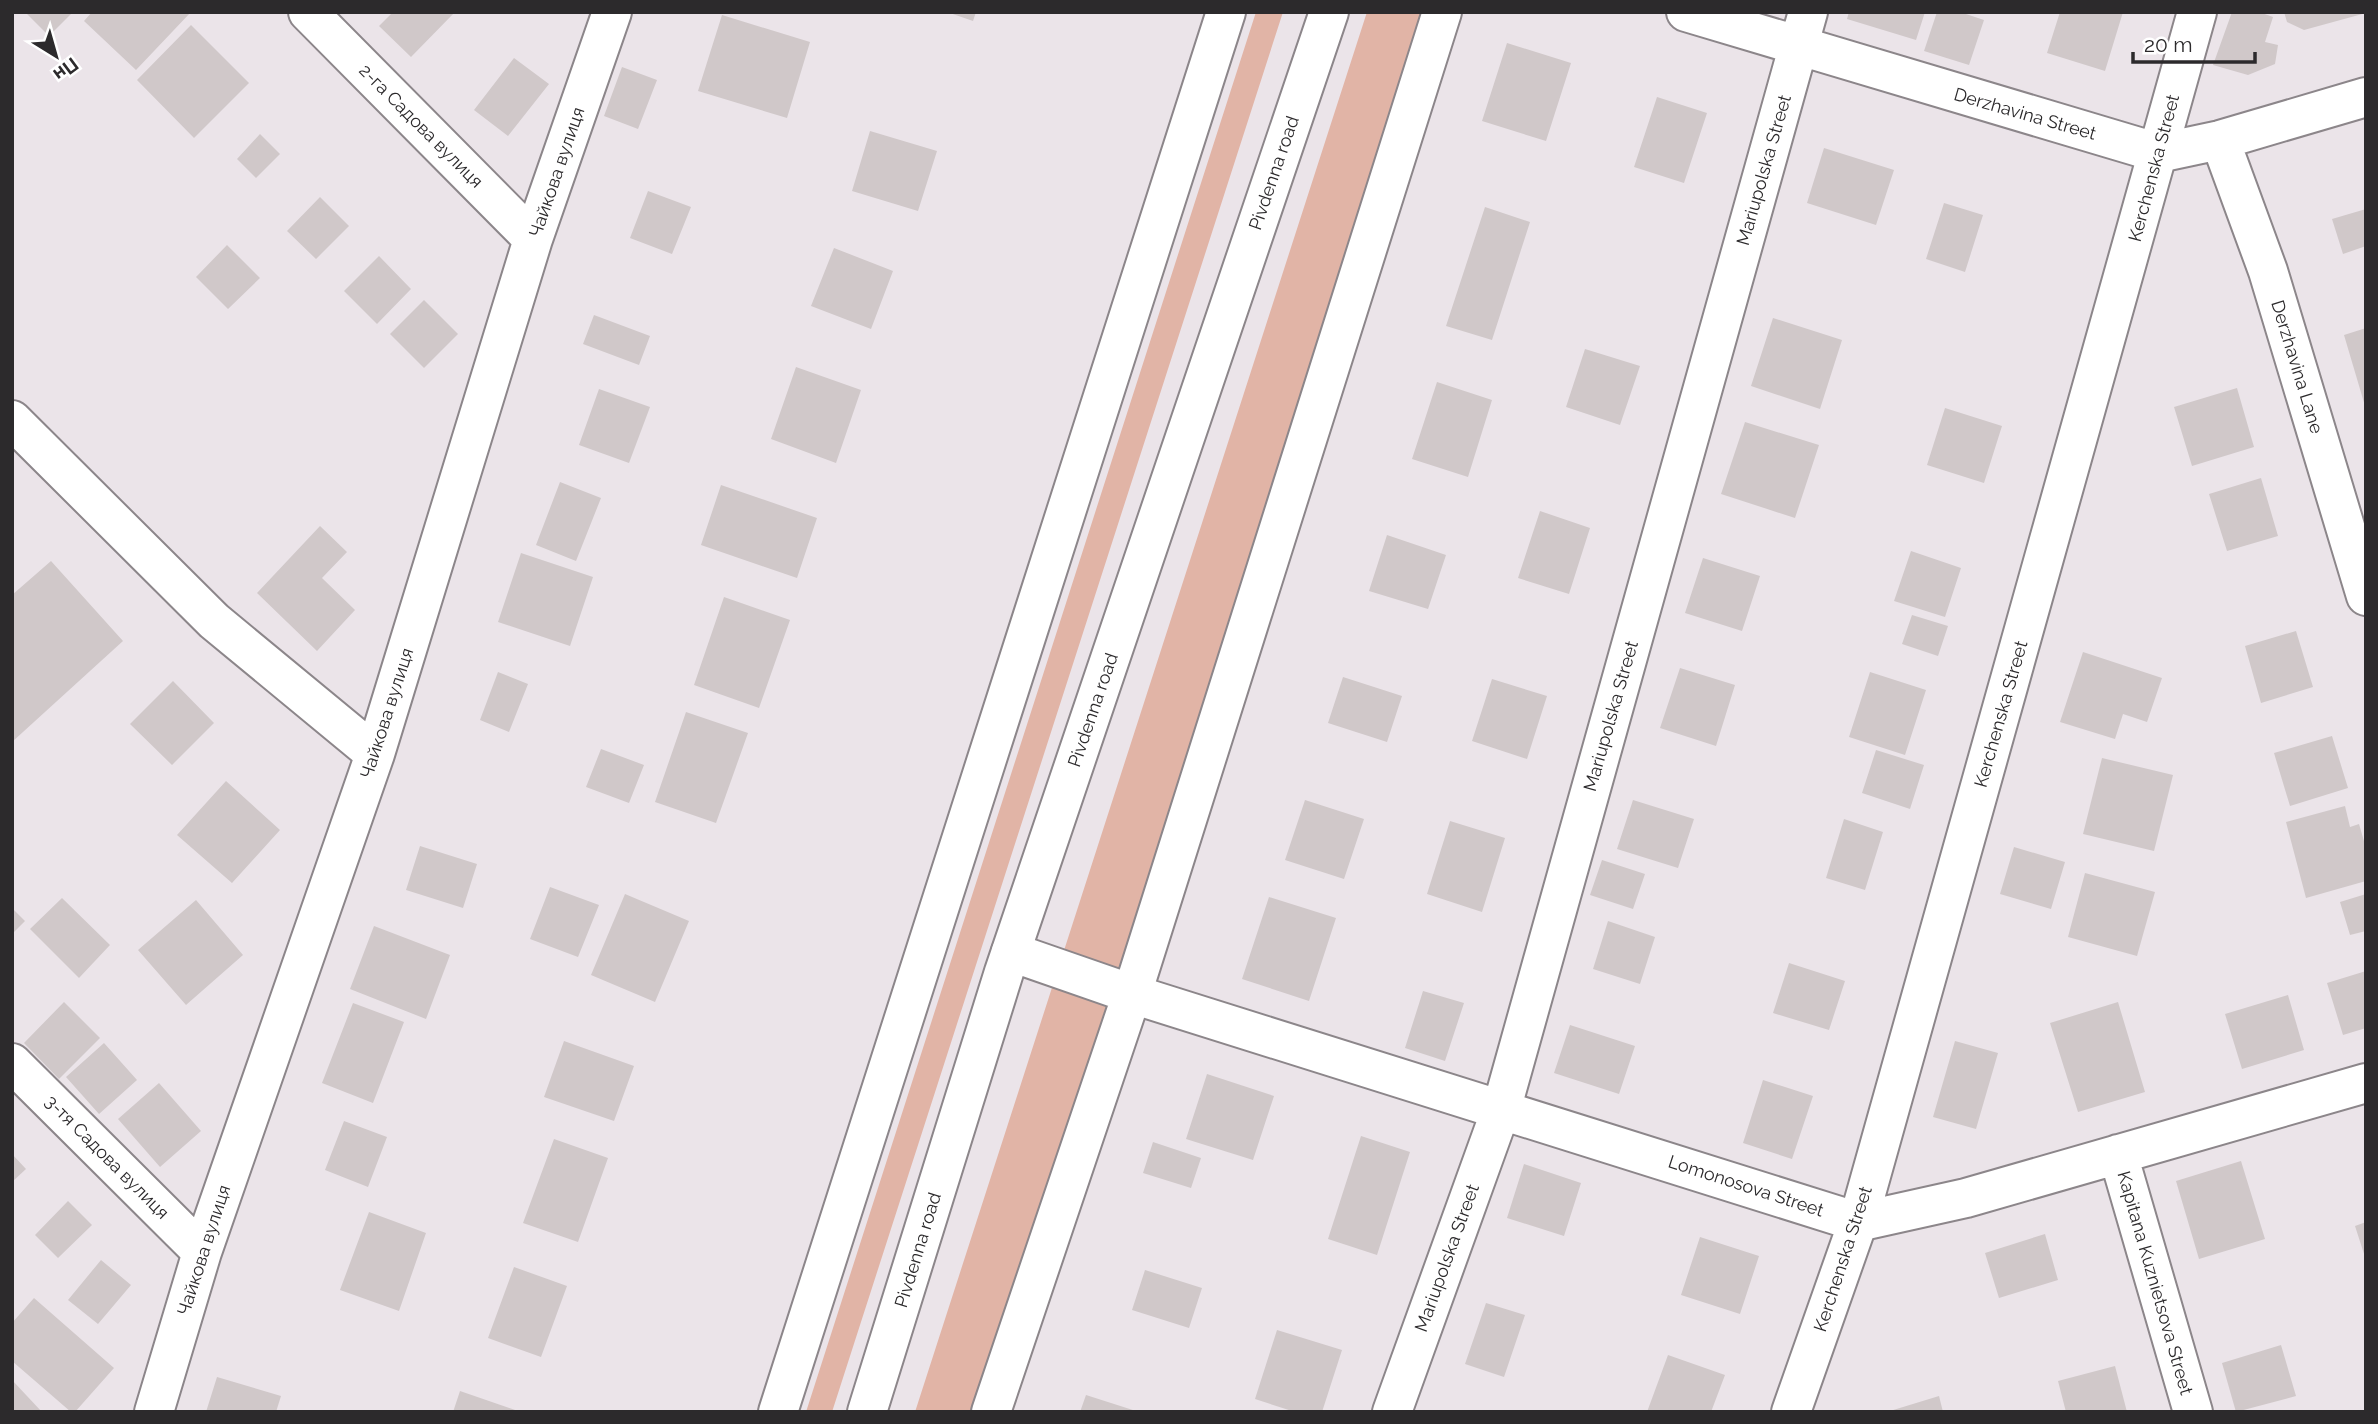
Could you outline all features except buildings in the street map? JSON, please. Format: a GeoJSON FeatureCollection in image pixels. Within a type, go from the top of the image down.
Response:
{"type":"FeatureCollection","features":[{"type":"Feature","properties":{"kind":"street","name":"2-га Садова вулиця"},"geometry":{"type":"LineString","coordinates":[[308,12],[533,239]]}},
{"type":"Feature","properties":{"kind":"street","name":"Чайкова вулиця"},"geometry":{"type":"LineString","coordinates":[[154,1412],[202,1252],[375,754],[533,239],[612,12]]}},
{"type":"Feature","properties":{"kind":"street"},"geometry":{"type":"LineString","coordinates":[[778,1412],[1226,12]]}},
{"type":"Feature","properties":{"kind":"street","name":"Pivdenna road"},"geometry":{"type":"LineString","coordinates":[[867,1412],[1011,952],[1329,12]]}},
{"type":"Feature","properties":{"kind":"street"},"geometry":{"type":"LineString","coordinates":[[991,1412],[1132,994],[1442,12]]}},
{"type":"Feature","properties":{"kind":"street","name":"Derzhavina Street"},"geometry":{"type":"LineString","coordinates":[[1686,12],[1803,30],[2159,153],[2220,140],[2366,97]]}},
{"type":"Feature","properties":{"kind":"street","name":"Kerchenska Street"},"geometry":{"type":"LineString","coordinates":[[1791,1412],[1858,1222],[2197,12]]}},
{"type":"Feature","properties":{"kind":"street","name":"Mariupolska Street"},"geometry":{"type":"LineString","coordinates":[[1392,1412],[1502,1107],[1803,30]]}},
{"type":"Feature","properties":{"kind":"street","name":"Derzhavina Lane"},"geometry":{"type":"LineString","coordinates":[[2220,140],[2268,271],[2366,596]]}},
{"type":"Feature","properties":{"kind":"street"},"geometry":{"type":"LineString","coordinates":[[12,420],[214,621],[375,754]]}},
{"type":"Feature","properties":{"kind":"street","name":"Lomonosova Street"},"geometry":{"type":"LineString","coordinates":[[1011,952],[1132,994],[1502,1107],[1858,1222]]}},
{"type":"Feature","properties":{"kind":"street","name":"3-тя Садова вулиця"},"geometry":{"type":"LineString","coordinates":[[12,1063],[202,1252]]}},
{"type":"Feature","properties":{"kind":"street"},"geometry":{"type":"LineString","coordinates":[[1858,1222],[1966,1198],[2366,1083]]}},
{"type":"Feature","properties":{"kind":"street","name":"Kapitana Kuznietsova Street"},"geometry":{"type":"LineString","coordinates":[[2118,1154],[2193,1412]]}},
{"type":"Feature","properties":{"kind":"shaded area"},"geometry":{"type":"Polygon","coordinates":[[[1256,12],[1283,12],[832,1412],[806,1412],[1256,12]]]}},
{"type":"Feature","properties":{"kind":"shaded area"},"geometry":{"type":"Polygon","coordinates":[[[1367,12],[1426,12],[1103,1025],[974,1412],[915,1412],[1367,12]]]}}]}
